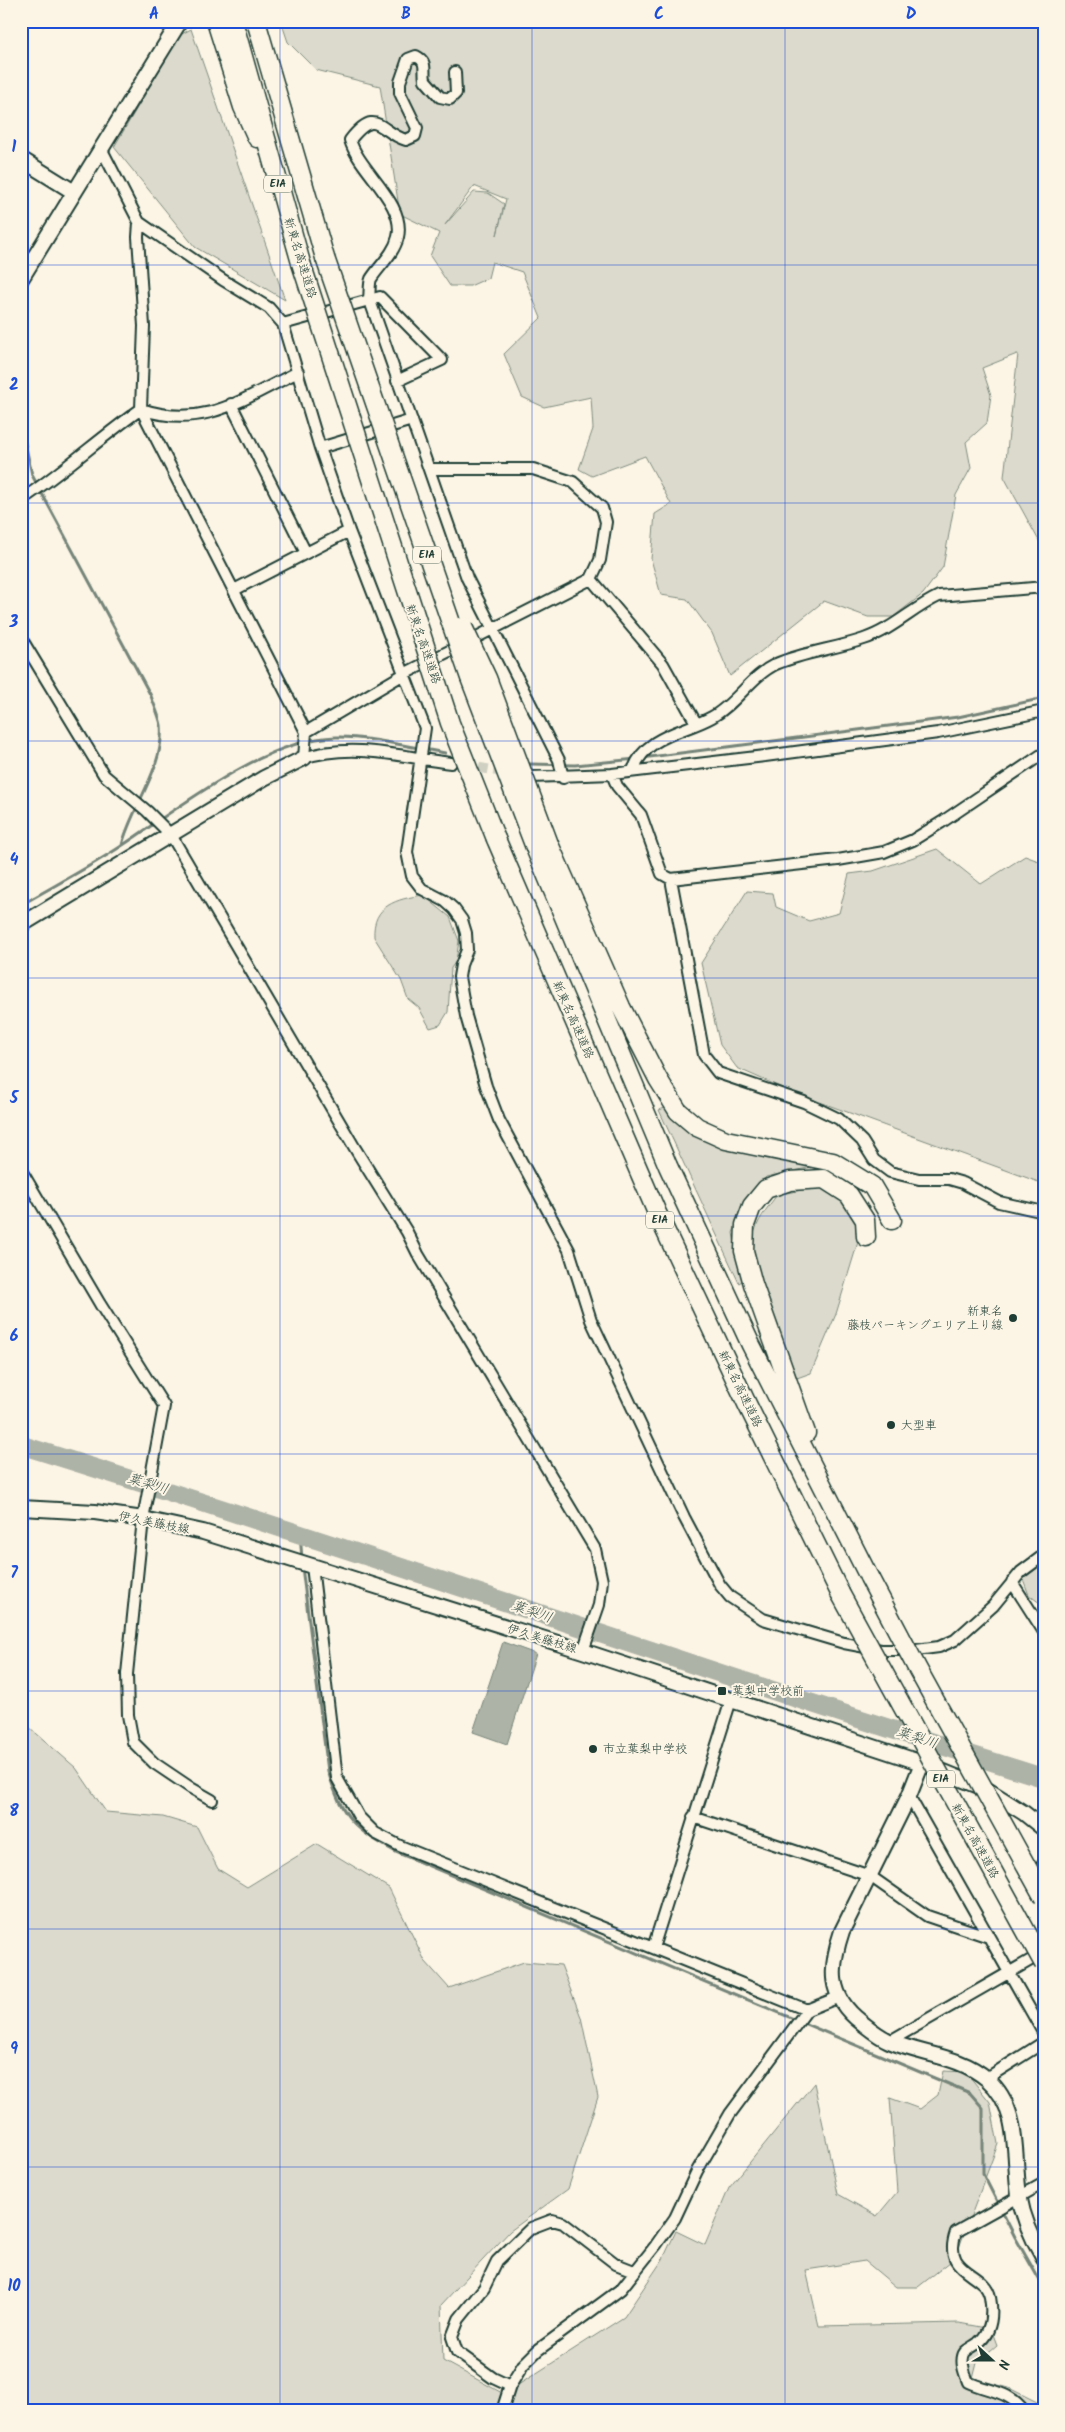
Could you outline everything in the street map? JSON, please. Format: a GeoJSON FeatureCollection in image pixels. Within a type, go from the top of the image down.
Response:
{"type":"FeatureCollection","features":[{"type":"Feature","properties":{"kind":"highway"},"geometry":{"type":"LineString","coordinates":[[216,21],[249,106]]}},
{"type":"Feature","properties":{"kind":"highway","name":"新東名高速道路"},"geometry":{"type":"LineString","coordinates":[[233,21],[249,106],[278,182],[301,263],[447,714],[496,840],[657,1213],[747,1404],[840,1593],[1044,1964]]}},
{"type":"Feature","properties":{"kind":"highway","name":"新東名高速道路"},"geometry":{"type":"LineString","coordinates":[[256,21],[325,258],[470,678],[542,847],[668,1166],[751,1345],[869,1577],[1044,1898]]}},
{"type":"Feature","properties":{"kind":"highway"},"geometry":{"type":"LineString","coordinates":[[542,847],[658,1080],[678,1111],[697,1127],[726,1140],[833,1162],[872,1186],[892,1220]]}},
{"type":"Feature","properties":{"kind":"highway"},"geometry":{"type":"LineString","coordinates":[[828,1494],[753,1284],[744,1251],[745,1225],[752,1206],[766,1189],[790,1180],[824,1179],[849,1195],[865,1220],[866,1237]]}},
{"type":"Feature","properties":{"kind":"street"},"geometry":{"type":"LineString","coordinates":[[23,272],[180,21]]}},
{"type":"Feature","properties":{"kind":"street"},"geometry":{"type":"LineString","coordinates":[[455,72],[456,93],[450,99],[440,97],[425,80],[426,65],[422,59],[416,56],[408,59],[400,82],[400,93],[417,128],[415,136],[406,140],[399,138],[381,124],[371,123],[360,127],[350,140],[354,152],[389,198],[400,227],[398,239],[383,266],[370,280],[369,298],[467,578],[559,760],[563,778]]}},
{"type":"Feature","properties":{"kind":"street"},"geometry":{"type":"LineString","coordinates":[[101,148],[139,222],[223,280],[269,308],[283,324],[320,448],[349,531],[425,728],[408,862],[412,876],[422,889],[454,908],[462,920],[466,933],[467,950],[459,978],[466,1016],[486,1086],[499,1120],[569,1250],[591,1320],[684,1517],[720,1585],[730,1597],[763,1619],[844,1643],[881,1650],[939,1647],[955,1640],[993,1606],[1021,1572],[1044,1555]]}},
{"type":"Feature","properties":{"kind":"street"},"geometry":{"type":"LineString","coordinates":[[21,158],[74,192]]}},
{"type":"Feature","properties":{"kind":"street"},"geometry":{"type":"LineString","coordinates":[[139,222],[138,237],[144,326],[141,409],[306,732],[304,758]]}},
{"type":"Feature","properties":{"kind":"street"},"geometry":{"type":"LineString","coordinates":[[283,324],[369,298],[380,297],[442,360],[397,381]]}},
{"type":"Feature","properties":{"kind":"street"},"geometry":{"type":"LineString","coordinates":[[141,409],[162,416],[208,414],[298,372]]}},
{"type":"Feature","properties":{"kind":"street"},"geometry":{"type":"LineString","coordinates":[[232,404],[306,552]]}},
{"type":"Feature","properties":{"kind":"street"},"geometry":{"type":"LineString","coordinates":[[21,500],[47,482],[95,442],[141,409]]}},
{"type":"Feature","properties":{"kind":"street"},"geometry":{"type":"LineString","coordinates":[[320,448],[412,420]]}},
{"type":"Feature","properties":{"kind":"street"},"geometry":{"type":"LineString","coordinates":[[306,732],[404,674],[591,579],[600,560],[606,522],[602,508],[574,482],[533,469],[430,469]]}},
{"type":"Feature","properties":{"kind":"street"},"geometry":{"type":"LineString","coordinates":[[234,590],[349,531]]}},
{"type":"Feature","properties":{"kind":"street"},"geometry":{"type":"LineString","coordinates":[[591,579],[663,664],[696,723]]}},
{"type":"Feature","properties":{"kind":"street"},"geometry":{"type":"LineString","coordinates":[[633,770],[642,752],[657,741],[712,717],[775,665],[864,639],[895,624],[924,603],[939,596],[1044,587]]}},
{"type":"Feature","properties":{"kind":"street"},"geometry":{"type":"LineString","coordinates":[[21,638],[104,775],[147,811],[171,835],[356,1150],[407,1232],[418,1254],[595,1549],[602,1581],[599,1606],[583,1651]]}},
{"type":"Feature","properties":{"kind":"street"},"geometry":{"type":"LineString","coordinates":[[531,777],[563,778],[612,774],[633,770],[765,756],[938,733],[1044,711]]}},
{"type":"Feature","properties":{"kind":"street"},"geometry":{"type":"LineString","coordinates":[[21,925],[264,778],[304,758],[324,752],[345,750],[451,763]]}},
{"type":"Feature","properties":{"kind":"street"},"geometry":{"type":"LineString","coordinates":[[612,774],[617,786],[641,814],[662,874],[672,879],[838,860],[884,852],[913,840],[1044,753]]}},
{"type":"Feature","properties":{"kind":"street"},"geometry":{"type":"LineString","coordinates":[[672,879],[704,1055],[718,1074],[804,1102],[839,1119],[862,1141],[874,1160],[890,1172],[919,1179],[949,1179],[963,1183],[999,1202],[1044,1212]]}},
{"type":"Feature","properties":{"kind":"street"},"geometry":{"type":"LineString","coordinates":[[21,1170],[100,1304],[164,1406],[143,1514],[127,1674],[128,1715],[133,1742],[154,1763],[212,1800]]}},
{"type":"Feature","properties":{"kind":"street","name":"伊久美藤枝線"},"geometry":{"type":"LineString","coordinates":[[21,1508],[143,1514],[583,1651],[922,1762],[986,1789],[1024,1812],[1044,1829]]}},
{"type":"Feature","properties":{"kind":"street"},"geometry":{"type":"LineString","coordinates":[[312,1566],[337,1778],[359,1817],[375,1833],[400,1846],[807,2010]]}},
{"type":"Feature","properties":{"kind":"street"},"geometry":{"type":"LineString","coordinates":[[1012,1582],[1044,1632]]}},
{"type":"Feature","properties":{"kind":"street"},"geometry":{"type":"LineString","coordinates":[[653,1948],[731,1700]]}},
{"type":"Feature","properties":{"kind":"street"},"geometry":{"type":"LineString","coordinates":[[922,1762],[909,1796],[842,1930],[835,1953],[832,1978],[843,2005],[876,2034],[890,2041],[950,2058],[987,2078],[1005,2100],[1014,2127],[1015,2165],[1025,2220],[1044,2259]]}},
{"type":"Feature","properties":{"kind":"street"},"geometry":{"type":"LineString","coordinates":[[909,1796],[1044,2034]]}},
{"type":"Feature","properties":{"kind":"street"},"geometry":{"type":"LineString","coordinates":[[693,1817],[870,1876],[928,1916],[989,1937]]}},
{"type":"Feature","properties":{"kind":"street"},"geometry":{"type":"LineString","coordinates":[[1044,1863],[1038,1873],[1038,1883],[1044,1893]]}},
{"type":"Feature","properties":{"kind":"street"},"geometry":{"type":"LineString","coordinates":[[890,2041],[1044,1953]]}},
{"type":"Feature","properties":{"kind":"street"},"geometry":{"type":"LineString","coordinates":[[502,2411],[510,2386],[523,2365],[538,2350],[621,2289],[656,2246],[675,2218],[697,2172],[730,2114],[807,2010],[839,1997]]}},
{"type":"Feature","properties":{"kind":"street"},"geometry":{"type":"LineString","coordinates":[[987,2078],[1044,2042]]}},
{"type":"Feature","properties":{"kind":"street"},"geometry":{"type":"LineString","coordinates":[[1024,2411],[1019,2403],[996,2390],[979,2387],[968,2382],[962,2361],[965,2352],[980,2342],[992,2321],[990,2296],[986,2286],[968,2273],[955,2258],[952,2244],[956,2232],[1044,2183]]}},
{"type":"Feature","properties":{"kind":"street"},"geometry":{"type":"LineString","coordinates":[[510,2386],[493,2378],[457,2352],[452,2337],[459,2320],[484,2288],[497,2261],[531,2228],[552,2220],[563,2224],[616,2264],[634,2271]]}},
{"type":"Feature","properties":{"kind":"shaded area"},"geometry":{"type":"Polygon","coordinates":[[[281,21],[1044,21],[1044,550],[1004,477],[1017,354],[982,368],[991,395],[987,423],[966,442],[971,468],[956,495],[943,567],[923,594],[893,617],[868,617],[824,601],[730,676],[712,633],[687,599],[661,595],[651,559],[655,514],[671,504],[645,456],[592,476],[579,469],[593,429],[591,397],[544,407],[522,397],[504,354],[541,318],[522,272],[492,262],[488,278],[470,286],[450,286],[430,256],[439,233],[400,214],[380,86],[316,70],[288,42],[281,21]],[[474,186],[445,225],[474,192],[488,193],[504,204],[497,235],[506,199],[474,186]]]}},
{"type":"Feature","properties":{"kind":"shaded area"},"geometry":{"type":"Polygon","coordinates":[[[191,29],[285,300],[195,247],[114,147],[180,35],[191,29]]]}},
{"type":"Feature","properties":{"kind":"shaded area"},"geometry":{"type":"Polygon","coordinates":[[[937,849],[981,884],[1025,856],[1044,863],[1044,1184],[787,1090],[737,1068],[720,1045],[701,963],[747,891],[773,893],[776,907],[809,921],[839,913],[849,874],[873,871],[937,849]]]}},
{"type":"Feature","properties":{"kind":"shaded area"},"geometry":{"type":"Polygon","coordinates":[[[423,895],[450,917],[459,941],[456,961],[451,968],[448,1012],[440,1025],[430,1028],[419,1008],[408,999],[401,980],[374,937],[374,926],[382,911],[396,902],[423,895]]]}},
{"type":"Feature","properties":{"kind":"shaded area"},"geometry":{"type":"Polygon","coordinates":[[[665,1108],[703,1140],[722,1148],[812,1167],[766,1177],[747,1197],[733,1233],[742,1281],[739,1283],[659,1110],[665,1108]]]}},
{"type":"Feature","properties":{"kind":"shaded area"},"geometry":{"type":"Polygon","coordinates":[[[821,1186],[844,1201],[861,1232],[836,1314],[811,1373],[797,1378],[761,1287],[753,1251],[753,1238],[759,1221],[777,1195],[821,1186]]]}},
{"type":"Feature","properties":{"kind":"shaded area"},"geometry":{"type":"Polygon","coordinates":[[[1044,1563],[1044,1606],[1029,1595],[1023,1579],[1044,1563]]]}},
{"type":"Feature","properties":{"kind":"shaded area"},"geometry":{"type":"Polygon","coordinates":[[[503,1642],[536,1654],[507,1744],[473,1732],[503,1642]]]}},
{"type":"Feature","properties":{"kind":"shaded area"},"geometry":{"type":"Polygon","coordinates":[[[21,1720],[76,1768],[106,1812],[163,1817],[197,1827],[218,1869],[247,1887],[317,1844],[389,1888],[425,1961],[449,1988],[524,1962],[561,1965],[581,2017],[598,2097],[568,2189],[510,2231],[441,2305],[443,2361],[504,2394],[624,2317],[663,2259],[676,2231],[705,2245],[729,2188],[814,2083],[838,2194],[877,2216],[897,2192],[890,2098],[920,2109],[938,2095],[943,2071],[966,2072],[990,2102],[998,2144],[955,2258],[918,2287],[896,2287],[865,2261],[806,2270],[819,2326],[959,2323],[991,2329],[997,2345],[977,2362],[973,2378],[1009,2388],[1037,2402],[1031,2411],[21,2411],[21,1720]]]}},
{"type":"Feature","properties":{"kind":"waterway"},"geometry":{"type":"LineString","coordinates":[[21,424],[32,475],[151,696],[161,725],[161,741],[158,756],[122,845]]}},
{"type":"Feature","properties":{"kind":"waterway"},"geometry":{"type":"LineString","coordinates":[[642,758],[958,717],[1044,698]]}},
{"type":"Feature","properties":{"kind":"waterway"},"geometry":{"type":"LineString","coordinates":[[21,905],[111,853],[224,778],[252,762],[281,749],[309,741],[348,737],[445,753]]}},
{"type":"Feature","properties":{"kind":"waterway"},"geometry":{"type":"LineString","coordinates":[[530,764],[575,765],[636,759]]}},
{"type":"Feature","properties":{"kind":"waterway","name":"葉梨川"},"geometry":{"type":"LineString","coordinates":[[21,1445],[149,1485],[788,1696],[1044,1778]]}},
{"type":"Feature","properties":{"kind":"waterway"},"geometry":{"type":"LineString","coordinates":[[300,1535],[302,1558]]}},
{"type":"Feature","properties":{"kind":"waterway"},"geometry":{"type":"LineString","coordinates":[[302,1567],[328,1771],[339,1801],[352,1821],[369,1836],[396,1852],[970,2093],[983,2108],[983,2174],[1015,2237],[1044,2288]]}},
{"type":"Feature","properties":{"kind":"tunnel"},"geometry":{"type":"LineString","coordinates":[[464,765],[509,773]]}},
{"type":"Feature","properties":{"kind":"place","name":"新東名 藤枝パーキングエリア上り線"},"geometry":{"type":"Point","coordinates":[1013,1318]}},
{"type":"Feature","properties":{"kind":"place","name":"大型車"},"geometry":{"type":"Point","coordinates":[891,1425]}},
{"type":"Feature","properties":{"kind":"place","name":"葉梨中学校前"},"geometry":{"type":"Point","coordinates":[722,1691]}},
{"type":"Feature","properties":{"kind":"place","name":"市立葉梨中学校"},"geometry":{"type":"Point","coordinates":[593,1749]}}]}
